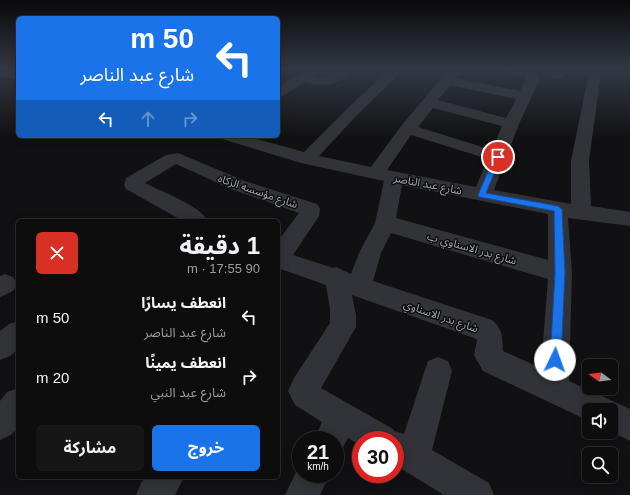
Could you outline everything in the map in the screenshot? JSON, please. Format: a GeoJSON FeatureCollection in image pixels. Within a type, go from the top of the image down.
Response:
{"type":"FeatureCollection","features":[{"type":"Feature","properties":{"kind":"street"},"geometry":{"type":"LineString","coordinates":[[307,159],[372,92]]}},
{"type":"Feature","properties":{"kind":"street"},"geometry":{"type":"LineString","coordinates":[[352,432],[336,428],[303,390],[343,327],[347,282],[370,253],[385,223],[385,175],[392,148],[436,92]]}},
{"type":"Feature","properties":{"kind":"street"},"geometry":{"type":"LineString","coordinates":[[510,92],[524,96]]}},
{"type":"Feature","properties":{"kind":"street"},"geometry":{"type":"LineString","coordinates":[[482,195],[526,92]]}},
{"type":"Feature","properties":{"kind":"street"},"geometry":{"type":"LineString","coordinates":[[581,213],[580,161],[592,92]]}},
{"type":"Feature","properties":{"kind":"street"},"geometry":{"type":"LineString","coordinates":[[428,102],[512,124]]}},
{"type":"Feature","properties":{"kind":"street"},"geometry":{"type":"LineString","coordinates":[[407,129],[498,157]]}},
{"type":"Feature","properties":{"kind":"street","name":"شارع عبد الناصر"},"geometry":{"type":"LineString","coordinates":[[235,138],[307,159],[482,195],[581,213],[630,219]]}},
{"type":"Feature","properties":{"kind":"street","name":"شارع مؤسسه الزكاه"},"geometry":{"type":"LineString","coordinates":[[195,219],[185,212],[133,185],[135,180],[172,159],[178,158],[238,185],[310,209],[308,216],[280,255]]}},
{"type":"Feature","properties":{"kind":"street"},"geometry":{"type":"LineString","coordinates":[[554,389],[560,273],[558,209]]}},
{"type":"Feature","properties":{"kind":"street","name":"شارع بدر الاسناوي ب"},"geometry":{"type":"LineString","coordinates":[[385,223],[560,273]]}},
{"type":"Feature","properties":{"kind":"street","name":"شارع بدر الاسناوي"},"geometry":{"type":"LineString","coordinates":[[280,259],[372,292],[482,329],[488,333],[490,339],[488,355],[493,361],[584,403]]}},
{"type":"Feature","properties":{"kind":"street"},"geometry":{"type":"LineString","coordinates":[[0,347],[16,335]]}},
{"type":"Feature","properties":{"kind":"street"},"geometry":{"type":"LineString","coordinates":[[438,371],[404,453],[477,495]]}},
{"type":"Feature","properties":{"kind":"street"},"geometry":{"type":"LineString","coordinates":[[618,419],[630,425]]}},
{"type":"Feature","properties":{"kind":"street"},"geometry":{"type":"LineString","coordinates":[[153,495],[165,479]]}},
{"type":"Feature","properties":{"kind":"street"},"geometry":{"type":"LineString","coordinates":[[302,495],[308,483]]}},
{"type":"Feature","properties":{"kind":"route"},"geometry":{"type":"LineString","coordinates":[[498,157],[482,195],[558,209],[560,273],[555,360]]}}]}
